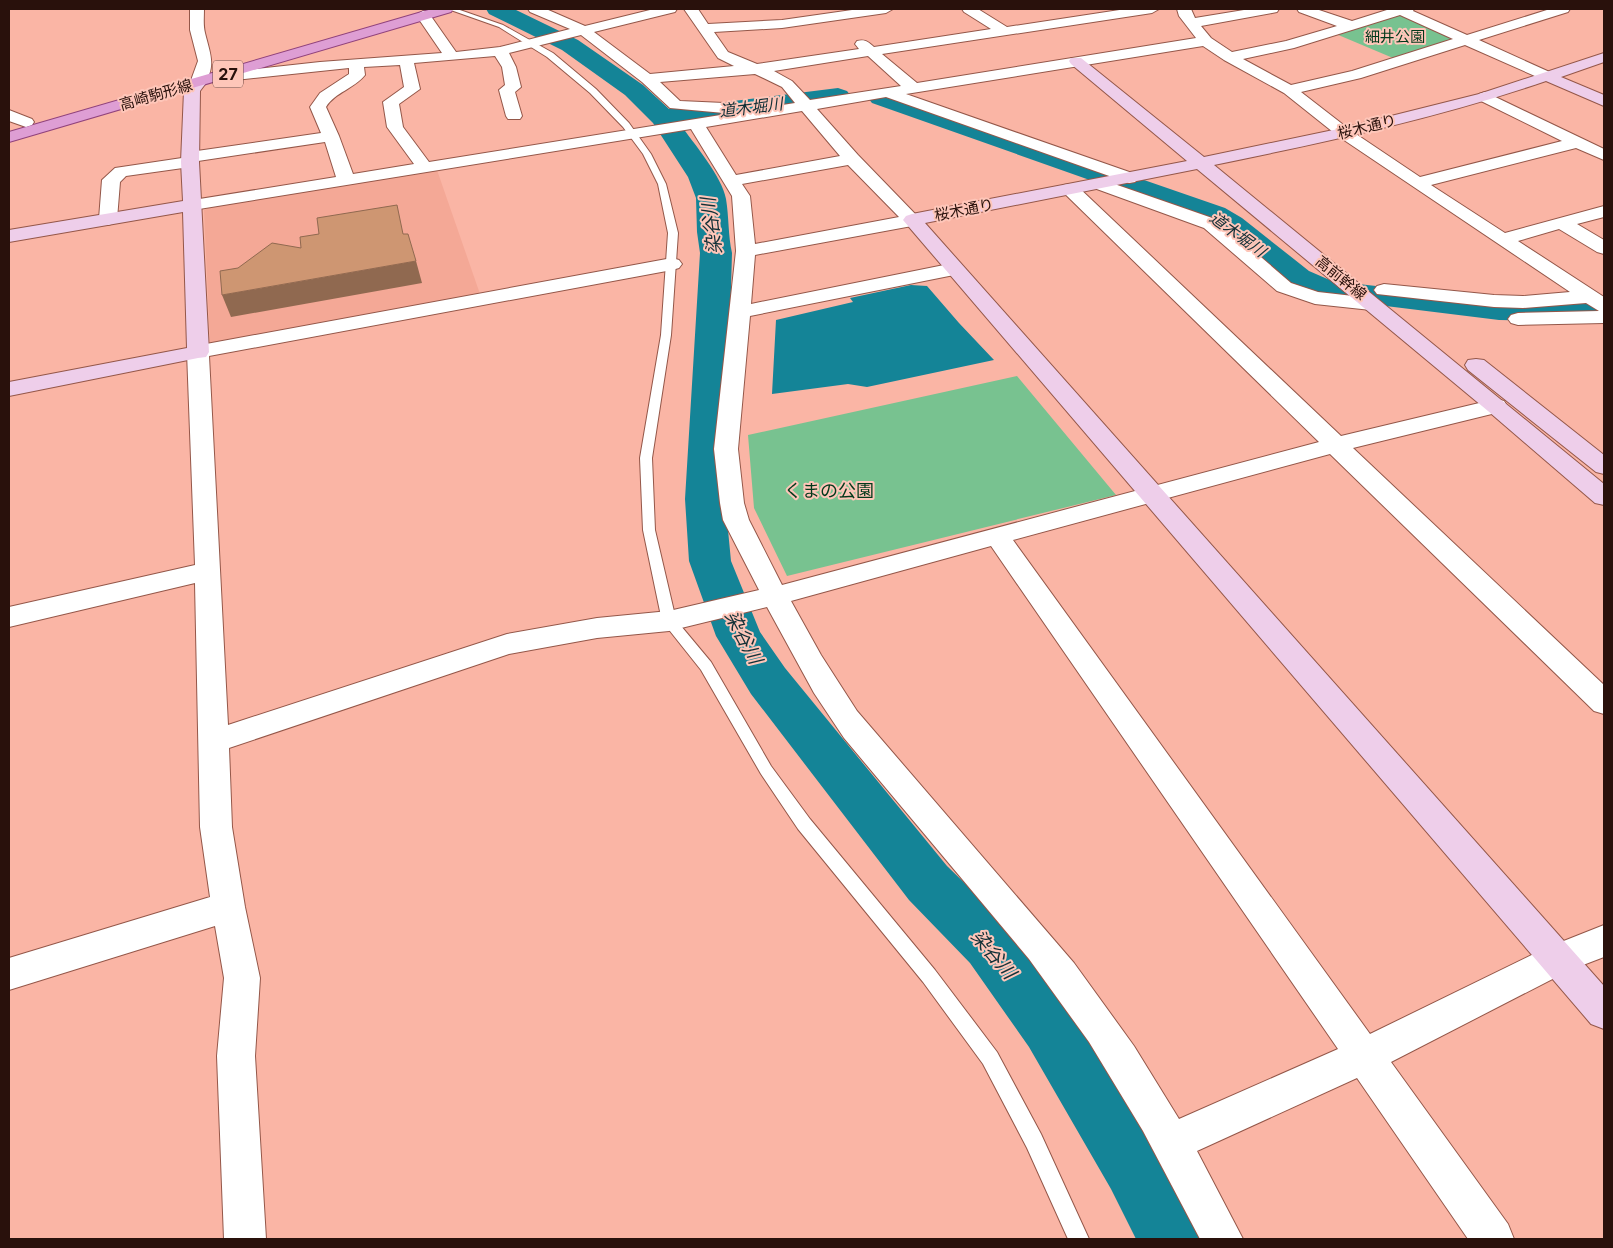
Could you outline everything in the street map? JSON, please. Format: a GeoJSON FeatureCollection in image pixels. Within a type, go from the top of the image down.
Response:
{"type":"FeatureCollection","features":[{"type":"Feature","properties":{"kind":"main road","name":"高崎駒形線"},"geometry":{"type":"LineString","coordinates":[[9,137],[422,12],[446,9]]}},
{"type":"Feature","properties":{"kind":"main road","name":"高崎駒形線"},"geometry":{"type":"LineString","coordinates":[[9,127],[207,76]]}},
{"type":"Feature","properties":{"kind":"street"},"geometry":{"type":"LineString","coordinates":[[197,9],[198,32],[206,56],[207,76]]}},
{"type":"Feature","properties":{"kind":"street"},"geometry":{"type":"LineString","coordinates":[[245,1239],[236,1056],[242,978],[228,907],[216,827],[208,571],[190,159],[192,91],[207,76],[452,57],[500,51],[670,9]]}},
{"type":"Feature","properties":{"kind":"street"},"geometry":{"type":"LineString","coordinates":[[691,9],[723,55],[731,60],[777,76],[852,159],[912,220],[1604,1012]]}},
{"type":"Feature","properties":{"kind":"street"},"geometry":{"type":"LineString","coordinates":[[704,28],[782,24],[826,13],[886,9]]}},
{"type":"Feature","properties":{"kind":"street"},"geometry":{"type":"LineString","coordinates":[[969,9],[1004,31]]}},
{"type":"Feature","properties":{"kind":"street"},"geometry":{"type":"LineString","coordinates":[[1059,9],[1076,20]]}},
{"type":"Feature","properties":{"kind":"street"},"geometry":{"type":"LineString","coordinates":[[646,79],[755,69],[1152,9]]}},
{"type":"Feature","properties":{"kind":"street"},"geometry":{"type":"LineString","coordinates":[[1184,9],[1186,16],[1206,41],[1229,57],[1289,90],[1344,133],[1597,301]]}},
{"type":"Feature","properties":{"kind":"street"},"geometry":{"type":"LineString","coordinates":[[1193,24],[1272,9]]}},
{"type":"Feature","properties":{"kind":"street"},"geometry":{"type":"LineString","coordinates":[[1304,9],[1351,26]]}},
{"type":"Feature","properties":{"kind":"street"},"geometry":{"type":"LineString","coordinates":[[1229,57],[1289,45],[1402,9],[1466,40],[1604,101]]}},
{"type":"Feature","properties":{"kind":"street"},"geometry":{"type":"LineString","coordinates":[[1289,90],[1356,75],[1564,9]]}},
{"type":"Feature","properties":{"kind":"street"},"geometry":{"type":"LineString","coordinates":[[540,10],[580,31],[646,79],[676,105],[719,109],[855,99],[1206,41]]}},
{"type":"Feature","properties":{"kind":"street"},"geometry":{"type":"LineString","coordinates":[[422,12],[452,57]]}},
{"type":"Feature","properties":{"kind":"street"},"geometry":{"type":"LineString","coordinates":[[826,13],[914,89]]}},
{"type":"Feature","properties":{"kind":"street"},"geometry":{"type":"LineString","coordinates":[[500,51],[509,67],[513,87],[507,90],[514,116]]}},
{"type":"Feature","properties":{"kind":"street","name":"桜木通り"},"geometry":{"type":"LineString","coordinates":[[912,220],[1103,184],[1198,162],[1344,133],[1484,97],[1549,77],[1604,57]]}},
{"type":"Feature","properties":{"kind":"street","name":"高前幹線"},"geometry":{"type":"LineString","coordinates":[[1096,58],[1218,158],[1378,297],[1496,406],[1604,497]]}},
{"type":"Feature","properties":{"kind":"street"},"geometry":{"type":"LineString","coordinates":[[406,60],[412,89],[391,102],[395,127],[425,168]]}},
{"type":"Feature","properties":{"kind":"street","name":"高前幹線"},"geometry":{"type":"LineString","coordinates":[[1076,61],[1198,162],[1378,297],[1410,312],[1526,320],[1604,317]]}},
{"type":"Feature","properties":{"kind":"street"},"geometry":{"type":"LineString","coordinates":[[346,180],[331,136],[318,107],[322,99],[352,82],[357,75],[356,63]]}},
{"type":"Feature","properties":{"kind":"street"},"geometry":{"type":"LineString","coordinates":[[9,236],[692,125],[855,91],[889,94],[1127,178]]}},
{"type":"Feature","properties":{"kind":"street"},"geometry":{"type":"LineString","coordinates":[[1484,97],[1604,155]]}},
{"type":"Feature","properties":{"kind":"street"},"geometry":{"type":"LineString","coordinates":[[855,99],[883,104],[1211,224],[1284,287],[1315,298],[1378,297],[1494,302],[1597,301]]}},
{"type":"Feature","properties":{"kind":"street"},"geometry":{"type":"LineString","coordinates":[[9,115],[26,122]]}},
{"type":"Feature","properties":{"kind":"street"},"geometry":{"type":"LineString","coordinates":[[692,125],[714,150],[730,181],[741,196],[746,224],[746,251],[726,449],[732,503],[736,520],[770,596],[840,709],[873,751],[1053,963],[1083,1002],[1131,1075],[1171,1143],[1222,1239]]}},
{"type":"Feature","properties":{"kind":"street"},"geometry":{"type":"LineString","coordinates":[[108,219],[111,180],[120,172],[331,136]]}},
{"type":"Feature","properties":{"kind":"street"},"geometry":{"type":"LineString","coordinates":[[1417,183],[1578,142]]}},
{"type":"Feature","properties":{"kind":"street"},"geometry":{"type":"LineString","coordinates":[[730,181],[852,159]]}},
{"type":"Feature","properties":{"kind":"street"},"geometry":{"type":"LineString","coordinates":[[1070,189],[1604,703]]}},
{"type":"Feature","properties":{"kind":"street"},"geometry":{"type":"LineString","coordinates":[[1503,239],[1604,210]]}},
{"type":"Feature","properties":{"kind":"street"},"geometry":{"type":"LineString","coordinates":[[746,251],[912,220]]}},
{"type":"Feature","properties":{"kind":"street"},"geometry":{"type":"LineString","coordinates":[[1561,223],[1604,248]]}},
{"type":"Feature","properties":{"kind":"street"},"geometry":{"type":"LineString","coordinates":[[9,388],[672,264]]}},
{"type":"Feature","properties":{"kind":"street"},"geometry":{"type":"LineString","coordinates":[[740,312],[954,269]]}},
{"type":"Feature","properties":{"kind":"street"},"geometry":{"type":"LineString","coordinates":[[1464,355],[1604,467]]}},
{"type":"Feature","properties":{"kind":"street"},"geometry":{"type":"LineString","coordinates":[[214,741],[507,644],[597,628],[673,620],[770,596],[1335,445],[1496,406]]}},
{"type":"Feature","properties":{"kind":"street"},"geometry":{"type":"LineString","coordinates":[[996,535],[1493,1239]]}},
{"type":"Feature","properties":{"kind":"street"},"geometry":{"type":"LineString","coordinates":[[9,618],[208,571]]}},
{"type":"Feature","properties":{"kind":"street"},"geometry":{"type":"LineString","coordinates":[[9,974],[228,907]]}},
{"type":"Feature","properties":{"kind":"street"},"geometry":{"type":"LineString","coordinates":[[1171,1143],[1365,1056],[1558,959],[1604,941]]}},
{"type":"Feature","properties":{"kind":"lane"},"geometry":{"type":"LineString","coordinates":[[451,9],[501,26],[518,34],[550,55],[586,84],[636,134],[647,154],[662,184],[673,233],[666,335],[646,458],[649,530],[673,620],[706,666],[766,770],[804,824],[929,976],[990,1058],[1034,1141],[1079,1239]]}},
{"type":"Feature","properties":{"kind":"shaded area"},"geometry":{"type":"Polygon","coordinates":[[[437,170],[480,294],[218,345],[210,343],[204,210],[210,207],[437,170]]]}},
{"type":"Feature","properties":{"kind":"green space","name":"細井公園"},"geometry":{"type":"Polygon","coordinates":[[[1397,15],[1406,16],[1452,37],[1453,40],[1393,58],[1336,34],[1397,15]]]}},
{"type":"Feature","properties":{"kind":"green space","name":"くまの公園"},"geometry":{"type":"Polygon","coordinates":[[[1017,376],[1116,495],[787,576],[754,508],[748,435],[1017,376]]]}},
{"type":"Feature","properties":{"kind":"water"},"geometry":{"type":"Polygon","coordinates":[[[911,285],[927,286],[994,360],[867,387],[848,384],[772,394],[776,320],[853,302],[850,298],[911,285]]]}},
{"type":"Feature","properties":{"kind":"building"},"geometry":{"type":"Polygon","coordinates":[[[397,205],[403,234],[408,234],[416,261],[222,295],[220,271],[238,268],[272,243],[301,248],[300,237],[319,234],[317,218],[397,205]]]}},
{"type":"Feature","properties":{"kind":"waterway","name":"染谷川"},"geometry":{"type":"LineString","coordinates":[[497,9],[570,45],[634,90],[663,118]]}},
{"type":"Feature","properties":{"kind":"waterway","name":"道木堀川"},"geometry":{"type":"LineString","coordinates":[[663,118],[838,96]]}},
{"type":"Feature","properties":{"kind":"waterway","name":"道木堀川"},"geometry":{"type":"LineString","coordinates":[[881,98],[1214,214],[1231,224],[1298,278],[1325,290],[1499,310],[1544,311],[1604,307]]}},
{"type":"Feature","properties":{"kind":"waterway","name":"染谷川"},"geometry":{"type":"LineString","coordinates":[[663,118],[702,177],[711,198],[712,232],[716,253],[705,499],[710,561],[739,636],[768,681],[928,883],[990,945],[1050,1027],[1134,1166],[1171,1239]]}}]}
